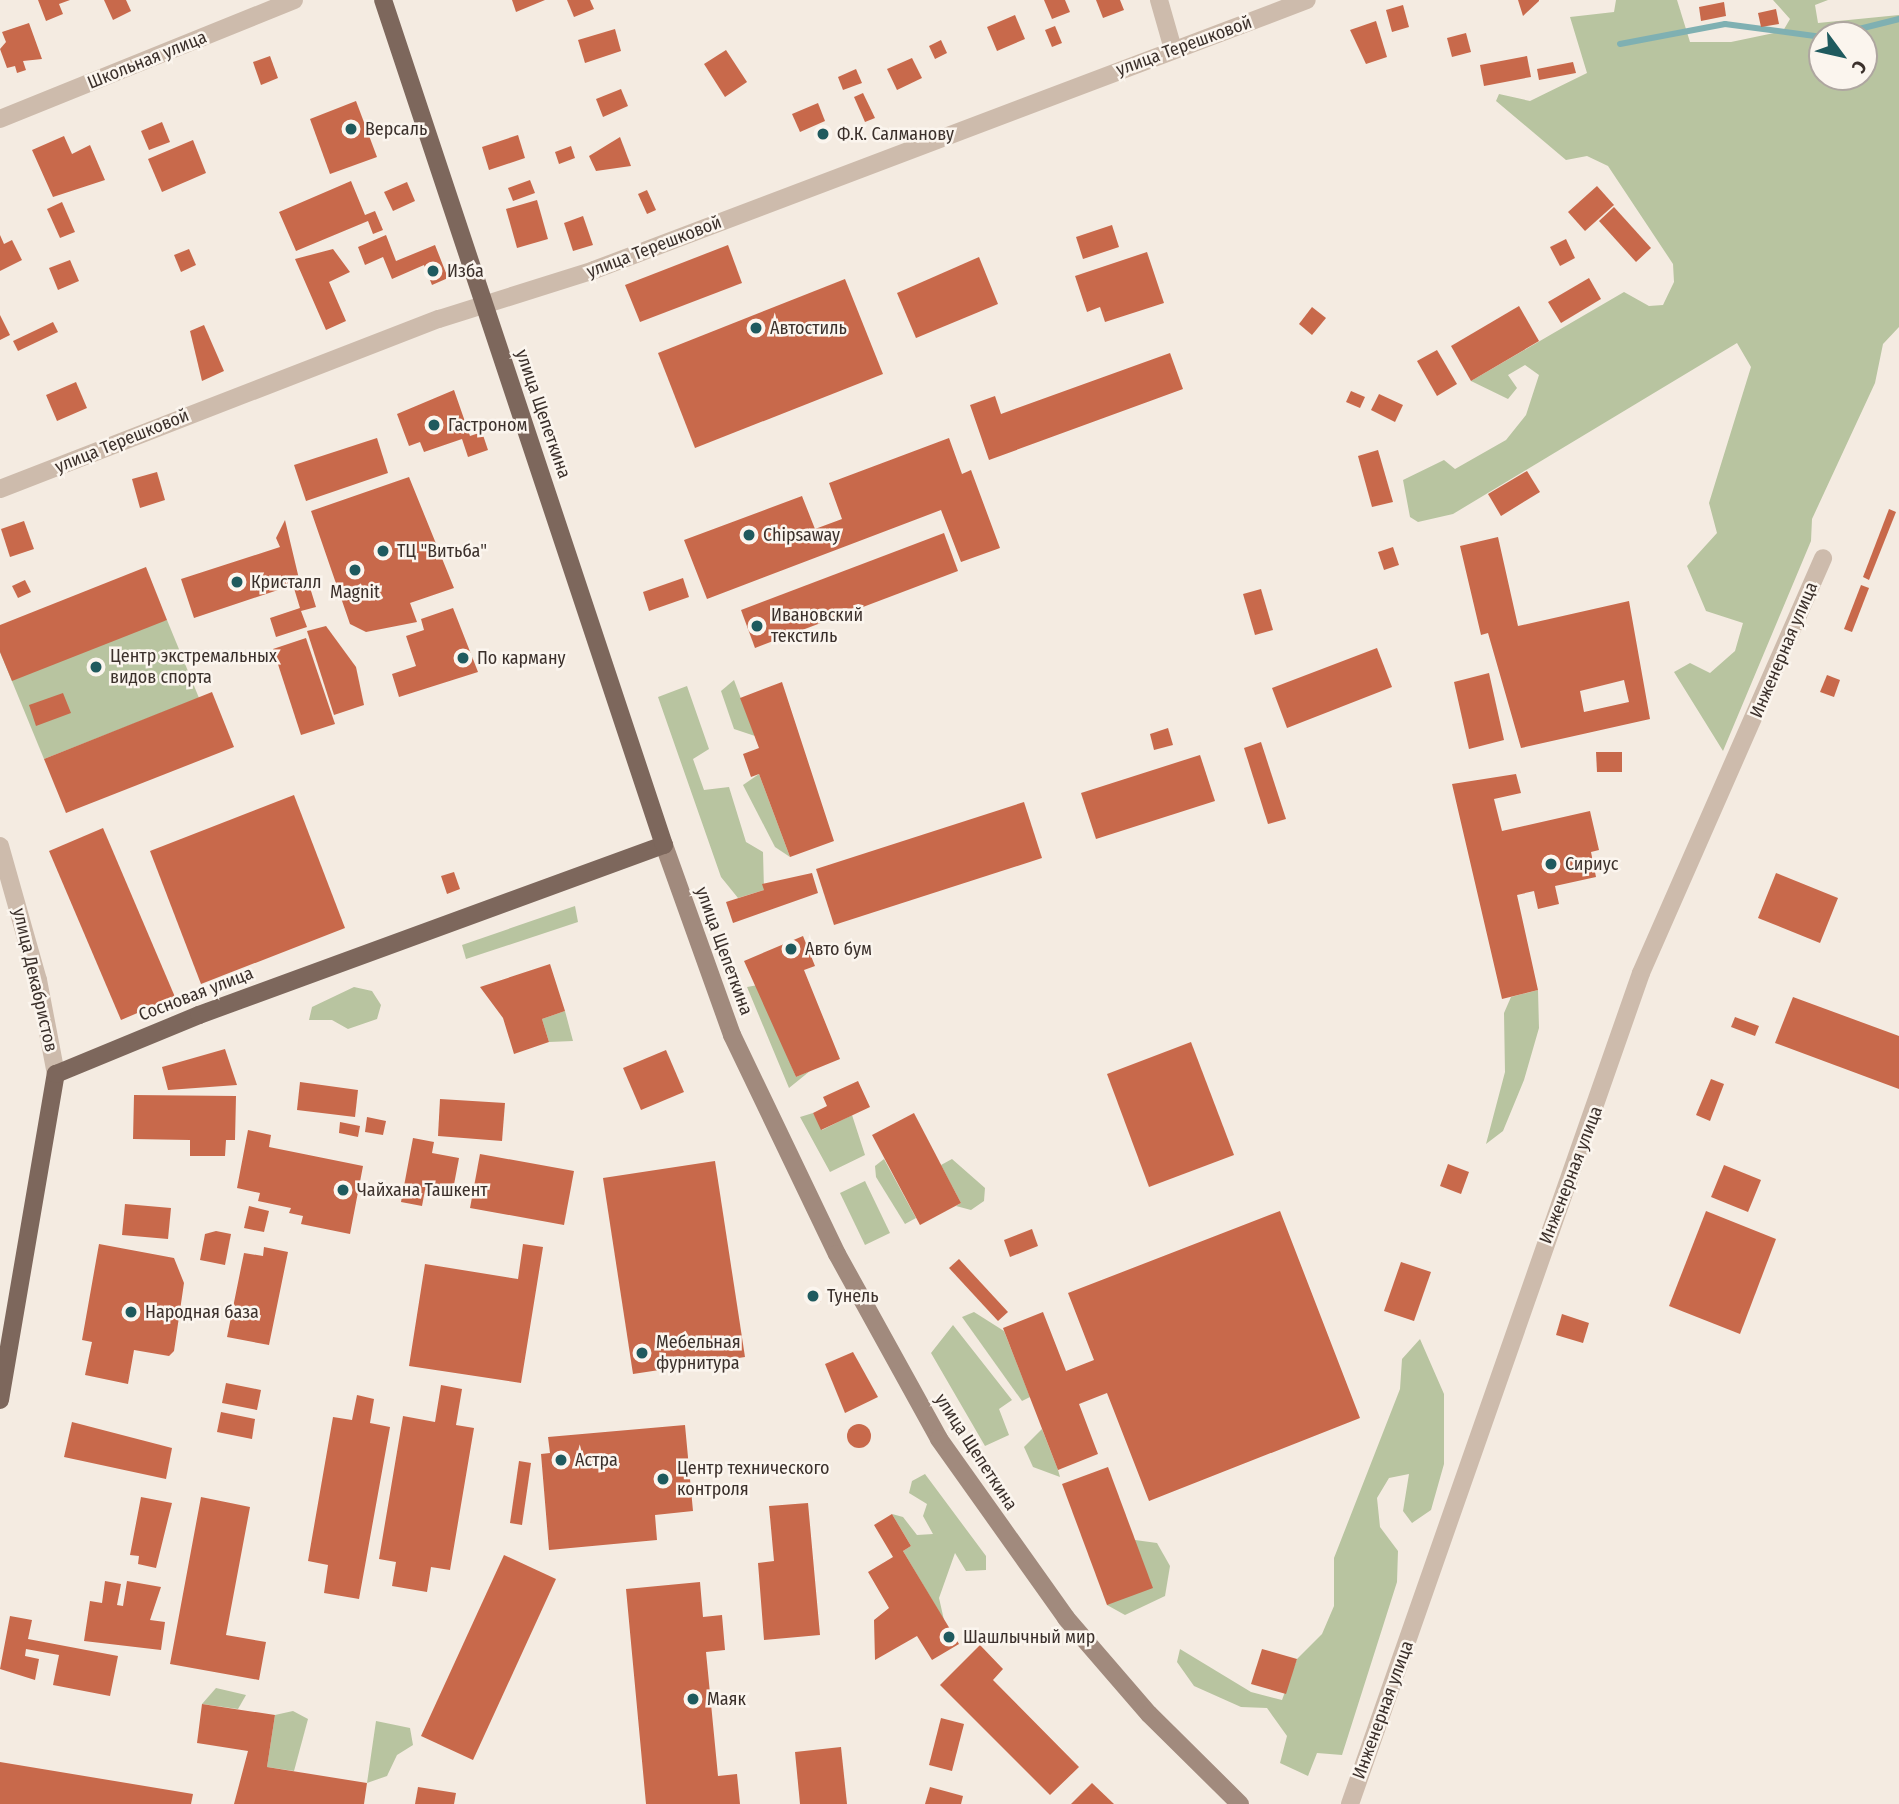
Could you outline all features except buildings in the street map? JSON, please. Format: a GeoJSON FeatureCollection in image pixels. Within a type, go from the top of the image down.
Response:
{"type":"FeatureCollection","features":[{"type":"Feature","properties":{"kind":"main road","name":"улица Щепеткина"},"geometry":{"type":"LineString","coordinates":[[383,0],[664,845],[732,1035],[837,1254],[939,1439],[1066,1618],[1149,1714],[1240,1804]]}},
{"type":"Feature","properties":{"kind":"main road","name":"Сосновая улица"},"geometry":{"type":"LineString","coordinates":[[55,1074],[199,1014],[664,845]]}},
{"type":"Feature","properties":{"kind":"main road"},"geometry":{"type":"LineString","coordinates":[[0,1400],[55,1074]]}},
{"type":"Feature","properties":{"kind":"street","name":"Школьная улица"},"geometry":{"type":"LineString","coordinates":[[0,119],[294,0]]}},
{"type":"Feature","properties":{"kind":"street"},"geometry":{"type":"LineString","coordinates":[[1159,0],[1173,49]]}},
{"type":"Feature","properties":{"kind":"street","name":"улица Терешковой"},"geometry":{"type":"LineString","coordinates":[[0,489],[486,304],[594,270],[1307,0]]}},
{"type":"Feature","properties":{"kind":"street","name":"Инженерная улица"},"geometry":{"type":"LineString","coordinates":[[1349,1804],[1641,974],[1823,558]]}},
{"type":"Feature","properties":{"kind":"street","name":"улица Декабристов"},"geometry":{"type":"LineString","coordinates":[[0,846],[35,967],[55,1074]]}},
{"type":"Feature","properties":{"kind":"green space"},"geometry":{"type":"Polygon","coordinates":[[[1616,0],[1677,0],[1690,42],[1731,42],[1783,31],[1790,19],[1773,0],[1828,0],[1815,5],[1818,21],[1808,21],[1808,91],[1878,91],[1878,21],[1838,21],[1899,15],[1899,327],[1883,344],[1875,383],[1812,519],[1811,541],[1723,751],[1674,672],[1690,663],[1710,673],[1735,651],[1743,623],[1706,611],[1687,566],[1717,533],[1709,503],[1751,367],[1737,343],[1453,514],[1418,522],[1410,517],[1403,480],[1444,460],[1455,469],[1506,440],[1526,415],[1539,375],[1525,365],[1508,375],[1517,388],[1508,399],[1471,381],[1624,292],[1649,306],[1663,305],[1674,282],[1673,264],[1608,166],[1587,156],[1566,160],[1496,101],[1499,94],[1530,101],[1587,73],[1570,17],[1614,12],[1616,0]]]}},
{"type":"Feature","properties":{"kind":"green space","name":"Центр экстремальных видов спорта"},"geometry":{"type":"Polygon","coordinates":[[[167,620],[199,698],[44,759],[0,652],[167,620]]]}},
{"type":"Feature","properties":{"kind":"green space"},"geometry":{"type":"Polygon","coordinates":[[[734,680],[755,736],[734,729],[721,691],[734,680]]]}},
{"type":"Feature","properties":{"kind":"green space"},"geometry":{"type":"Polygon","coordinates":[[[687,686],[709,749],[693,759],[704,790],[729,787],[746,842],[763,852],[764,890],[738,898],[721,877],[658,697],[687,686]]]}},
{"type":"Feature","properties":{"kind":"green space"},"geometry":{"type":"Polygon","coordinates":[[[759,774],[790,857],[775,847],[743,785],[759,774]]]}},
{"type":"Feature","properties":{"kind":"green space"},"geometry":{"type":"Polygon","coordinates":[[[575,906],[578,922],[466,959],[462,945],[575,906]]]}},
{"type":"Feature","properties":{"kind":"green space"},"geometry":{"type":"Polygon","coordinates":[[[758,985],[796,1077],[810,1071],[789,1088],[747,987],[758,985]]]}},
{"type":"Feature","properties":{"kind":"green space"},"geometry":{"type":"Polygon","coordinates":[[[354,987],[372,991],[381,1005],[377,1019],[348,1029],[332,1020],[309,1020],[312,1007],[354,987]]]}},
{"type":"Feature","properties":{"kind":"green space"},"geometry":{"type":"Polygon","coordinates":[[[1538,990],[1539,1028],[1524,1080],[1503,1131],[1486,1144],[1505,1072],[1504,1013],[1511,997],[1538,990]]]}},
{"type":"Feature","properties":{"kind":"green space"},"geometry":{"type":"Polygon","coordinates":[[[565,1011],[573,1041],[549,1042],[542,1019],[565,1011]]]}},
{"type":"Feature","properties":{"kind":"green space"},"geometry":{"type":"Polygon","coordinates":[[[813,1113],[822,1130],[852,1115],[865,1155],[830,1172],[800,1117],[813,1113]]]}},
{"type":"Feature","properties":{"kind":"green space"},"geometry":{"type":"Polygon","coordinates":[[[884,1159],[916,1218],[905,1224],[876,1177],[875,1166],[884,1159]]]}},
{"type":"Feature","properties":{"kind":"green space"},"geometry":{"type":"Polygon","coordinates":[[[952,1159],[985,1188],[984,1201],[971,1210],[956,1206],[961,1203],[941,1165],[952,1159]]]}},
{"type":"Feature","properties":{"kind":"green space"},"geometry":{"type":"Polygon","coordinates":[[[865,1181],[890,1233],[865,1245],[840,1193],[865,1181]]]}},
{"type":"Feature","properties":{"kind":"green space"},"geometry":{"type":"Polygon","coordinates":[[[974,1312],[1004,1331],[1030,1397],[1022,1401],[962,1317],[974,1312]]]}},
{"type":"Feature","properties":{"kind":"green space"},"geometry":{"type":"Polygon","coordinates":[[[953,1325],[1012,1400],[999,1409],[1009,1435],[985,1446],[931,1353],[953,1325]]]}},
{"type":"Feature","properties":{"kind":"green space"},"geometry":{"type":"Polygon","coordinates":[[[1420,1339],[1444,1394],[1444,1464],[1431,1510],[1412,1523],[1403,1511],[1409,1474],[1389,1478],[1377,1498],[1380,1527],[1398,1551],[1397,1582],[1342,1755],[1317,1753],[1308,1776],[1280,1763],[1287,1736],[1267,1708],[1241,1707],[1194,1686],[1177,1662],[1180,1649],[1251,1692],[1282,1700],[1297,1659],[1322,1634],[1334,1606],[1334,1558],[1400,1389],[1402,1359],[1420,1339]]]}},
{"type":"Feature","properties":{"kind":"green space"},"geometry":{"type":"Polygon","coordinates":[[[1042,1429],[1060,1477],[1033,1467],[1024,1447],[1042,1429]]]}},
{"type":"Feature","properties":{"kind":"green space"},"geometry":{"type":"Polygon","coordinates":[[[925,1474],[986,1556],[986,1570],[966,1571],[955,1553],[939,1598],[944,1620],[903,1551],[911,1546],[892,1514],[903,1517],[917,1535],[933,1534],[923,1516],[927,1504],[909,1493],[912,1481],[925,1474]]]}},
{"type":"Feature","properties":{"kind":"green space"},"geometry":{"type":"Polygon","coordinates":[[[1135,1540],[1157,1543],[1170,1566],[1165,1596],[1125,1615],[1107,1605],[1135,1540]]]}},
{"type":"Feature","properties":{"kind":"green space"},"geometry":{"type":"Polygon","coordinates":[[[216,1688],[246,1695],[238,1709],[202,1704],[216,1688]]]}},
{"type":"Feature","properties":{"kind":"green space"},"geometry":{"type":"Polygon","coordinates":[[[293,1711],[308,1719],[294,1771],[267,1767],[275,1715],[293,1711]]]}},
{"type":"Feature","properties":{"kind":"green space"},"geometry":{"type":"Polygon","coordinates":[[[376,1721],[410,1728],[413,1745],[397,1755],[387,1776],[367,1783],[376,1721]]]}},
{"type":"Feature","properties":{"kind":"waterway"},"geometry":{"type":"LineString","coordinates":[[1878,24],[1899,19]]}},
{"type":"Feature","properties":{"kind":"waterway"},"geometry":{"type":"LineString","coordinates":[[1620,44],[1725,24],[1808,35]]}},
{"type":"Feature","properties":{"kind":"place","name":"Версаль"},"geometry":{"type":"Point","coordinates":[351,129]}},
{"type":"Feature","properties":{"kind":"place","name":"Ф.К. Салманову"},"geometry":{"type":"Point","coordinates":[823,134]}},
{"type":"Feature","properties":{"kind":"place","name":"Изба"},"geometry":{"type":"Point","coordinates":[433,271]}},
{"type":"Feature","properties":{"kind":"place","name":"Автостиль"},"geometry":{"type":"Point","coordinates":[756,328]}},
{"type":"Feature","properties":{"kind":"place","name":"Гастроном"},"geometry":{"type":"Point","coordinates":[434,425]}},
{"type":"Feature","properties":{"kind":"place","name":"Chipsaway"},"geometry":{"type":"Point","coordinates":[749,535]}},
{"type":"Feature","properties":{"kind":"place","name":"ТЦ \"Витьба\""},"geometry":{"type":"Point","coordinates":[383,551]}},
{"type":"Feature","properties":{"kind":"place","name":"Magnit"},"geometry":{"type":"Point","coordinates":[355,570]}},
{"type":"Feature","properties":{"kind":"place","name":"Кристалл"},"geometry":{"type":"Point","coordinates":[237,582]}},
{"type":"Feature","properties":{"kind":"place","name":"Ивановский текстиль"},"geometry":{"type":"Point","coordinates":[757,626]}},
{"type":"Feature","properties":{"kind":"place","name":"По карману"},"geometry":{"type":"Point","coordinates":[463,658]}},
{"type":"Feature","properties":{"kind":"place","name":"Центр экстремальных видов спорта"},"geometry":{"type":"Point","coordinates":[96,667]}},
{"type":"Feature","properties":{"kind":"place","name":"Сириус"},"geometry":{"type":"Point","coordinates":[1551,864]}},
{"type":"Feature","properties":{"kind":"place","name":"Авто бум"},"geometry":{"type":"Point","coordinates":[791,949]}},
{"type":"Feature","properties":{"kind":"place","name":"Чайхана Ташкент"},"geometry":{"type":"Point","coordinates":[343,1190]}},
{"type":"Feature","properties":{"kind":"place","name":"Тунель"},"geometry":{"type":"Point","coordinates":[813,1296]}},
{"type":"Feature","properties":{"kind":"place","name":"Народная база"},"geometry":{"type":"Point","coordinates":[131,1312]}},
{"type":"Feature","properties":{"kind":"place","name":"Мебельная фурнитура"},"geometry":{"type":"Point","coordinates":[642,1353]}},
{"type":"Feature","properties":{"kind":"place","name":"Астра"},"geometry":{"type":"Point","coordinates":[561,1460]}},
{"type":"Feature","properties":{"kind":"place","name":"Центр технического контроля"},"geometry":{"type":"Point","coordinates":[663,1479]}},
{"type":"Feature","properties":{"kind":"place","name":"Шашлычный мир"},"geometry":{"type":"Point","coordinates":[949,1637]}},
{"type":"Feature","properties":{"kind":"place","name":"Маяк"},"geometry":{"type":"Point","coordinates":[693,1699]}}]}
